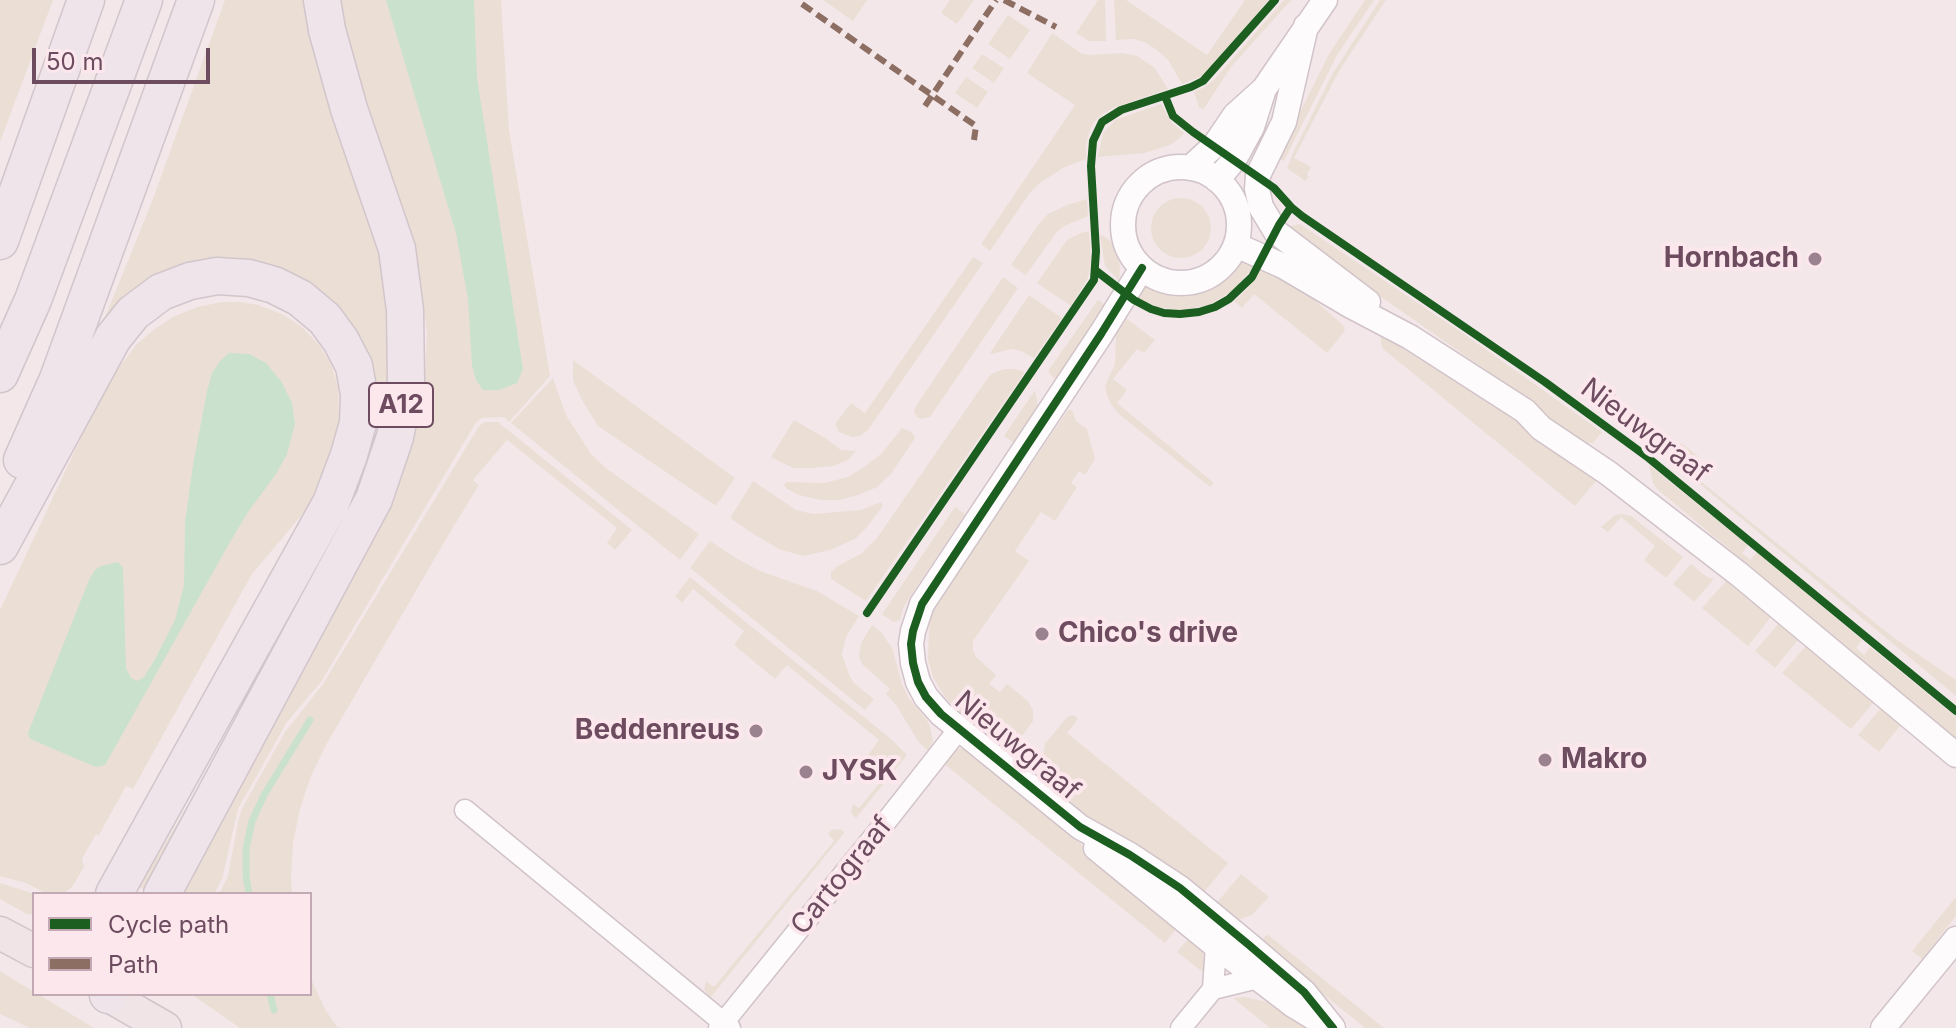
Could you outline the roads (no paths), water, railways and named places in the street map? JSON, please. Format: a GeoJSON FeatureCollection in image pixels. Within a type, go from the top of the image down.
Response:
{"type":"FeatureCollection","features":[{"type":"Feature","properties":{"kind":"highway"},"geometry":{"type":"LineString","coordinates":[[0,241],[86,0]]}},
{"type":"Feature","properties":{"kind":"highway"},"geometry":{"type":"LineString","coordinates":[[0,374],[33,300],[144,0]]}},
{"type":"Feature","properties":{"kind":"highway"},"geometry":{"type":"LineString","coordinates":[[0,509],[58,379],[196,0]]}},
{"type":"Feature","properties":{"kind":"highway","name":"A12"},"geometry":{"type":"LineString","coordinates":[[163,892],[374,499],[395,437],[406,382],[405,310],[397,249],[349,109],[322,0]]}},
{"type":"Feature","properties":{"kind":"highway","name":"A12"},"geometry":{"type":"LineString","coordinates":[[0,546],[113,338],[133,313],[161,292],[190,281],[217,276],[249,278],[274,285],[300,298],[325,319],[341,341],[354,366],[359,394],[358,423],[331,503],[115,892]]}},
{"type":"Feature","properties":{"kind":"main road"},"geometry":{"type":"LineString","coordinates":[[0,933],[32,950]]}},
{"type":"Feature","properties":{"kind":"main road"},"geometry":{"type":"LineString","coordinates":[[110,996],[165,1028]]}},
{"type":"Feature","properties":{"kind":"street","name":"Nieuwgraaf"},"geometry":{"type":"LineString","coordinates":[[1190,168],[1214,146],[1235,115],[1264,89],[1325,0]]}},
{"type":"Feature","properties":{"kind":"street","name":"Nieuwgraaf"},"geometry":{"type":"LineString","coordinates":[[1306,26],[1284,122],[1258,175],[1261,207],[1276,232],[1354,290],[1410,337]]}},
{"type":"Feature","properties":{"kind":"street","name":"Nieuwgraaf"},"geometry":{"type":"LineString","coordinates":[[1217,180],[1234,160],[1252,127],[1264,89]]}},
{"type":"Feature","properties":{"kind":"street"},"geometry":{"type":"LineString","coordinates":[[1176,168],[1190,168],[1217,180],[1235,203],[1239,217],[1236,245],[1228,259],[1217,271],[1195,281],[1171,282],[1142,268],[1124,234],[1128,202],[1137,188],[1161,171],[1176,168]]}},
{"type":"Feature","properties":{"kind":"street","name":"Nieuwgraaf"},"geometry":{"type":"LineString","coordinates":[[1236,245],[1283,266],[1410,337],[1525,411],[1541,428],[1608,473],[1740,575],[1956,755]]}},
{"type":"Feature","properties":{"kind":"street","name":"Nieuwgraaf"},"geometry":{"type":"LineString","coordinates":[[1142,268],[930,591],[918,612],[911,644],[913,663],[926,697],[941,714],[1080,827],[1130,855],[1191,898],[1304,992],[1332,1028]]}},
{"type":"Feature","properties":{"kind":"street","name":"Cartograaf"},"geometry":{"type":"LineString","coordinates":[[724,1026],[959,729]]}},
{"type":"Feature","properties":{"kind":"street"},"geometry":{"type":"LineString","coordinates":[[465,810],[724,1026]]}},
{"type":"Feature","properties":{"kind":"street","name":"Nieuwgraaf"},"geometry":{"type":"LineString","coordinates":[[1080,827],[1096,848],[1216,946],[1293,1005],[1332,1028]]}},
{"type":"Feature","properties":{"kind":"street"},"geometry":{"type":"LineString","coordinates":[[1883,1028],[1956,939]]}},
{"type":"Feature","properties":{"kind":"street"},"geometry":{"type":"LineString","coordinates":[[1181,1028],[1213,989],[1216,946]]}},
{"type":"Feature","properties":{"kind":"street"},"geometry":{"type":"LineString","coordinates":[[1213,989],[1258,978]]}},
{"type":"Feature","properties":{"kind":"waterway"},"geometry":{"type":"LineString","coordinates":[[249,892],[246,849],[252,821],[264,795],[310,720]]}},
{"type":"Feature","properties":{"kind":"waterway"},"geometry":{"type":"LineString","coordinates":[[270,996],[274,1010]]}},
{"type":"Feature","properties":{"kind":"place","name":"Hornbach"},"geometry":{"type":"Point","coordinates":[1815,259]}},
{"type":"Feature","properties":{"kind":"place","name":"Chico's drive"},"geometry":{"type":"Point","coordinates":[1042,634]}},
{"type":"Feature","properties":{"kind":"place","name":"Beddenreus"},"geometry":{"type":"Point","coordinates":[756,731]}},
{"type":"Feature","properties":{"kind":"place","name":"Makro"},"geometry":{"type":"Point","coordinates":[1545,760]}},
{"type":"Feature","properties":{"kind":"place","name":"JYSK"},"geometry":{"type":"Point","coordinates":[806,772]}}]}
